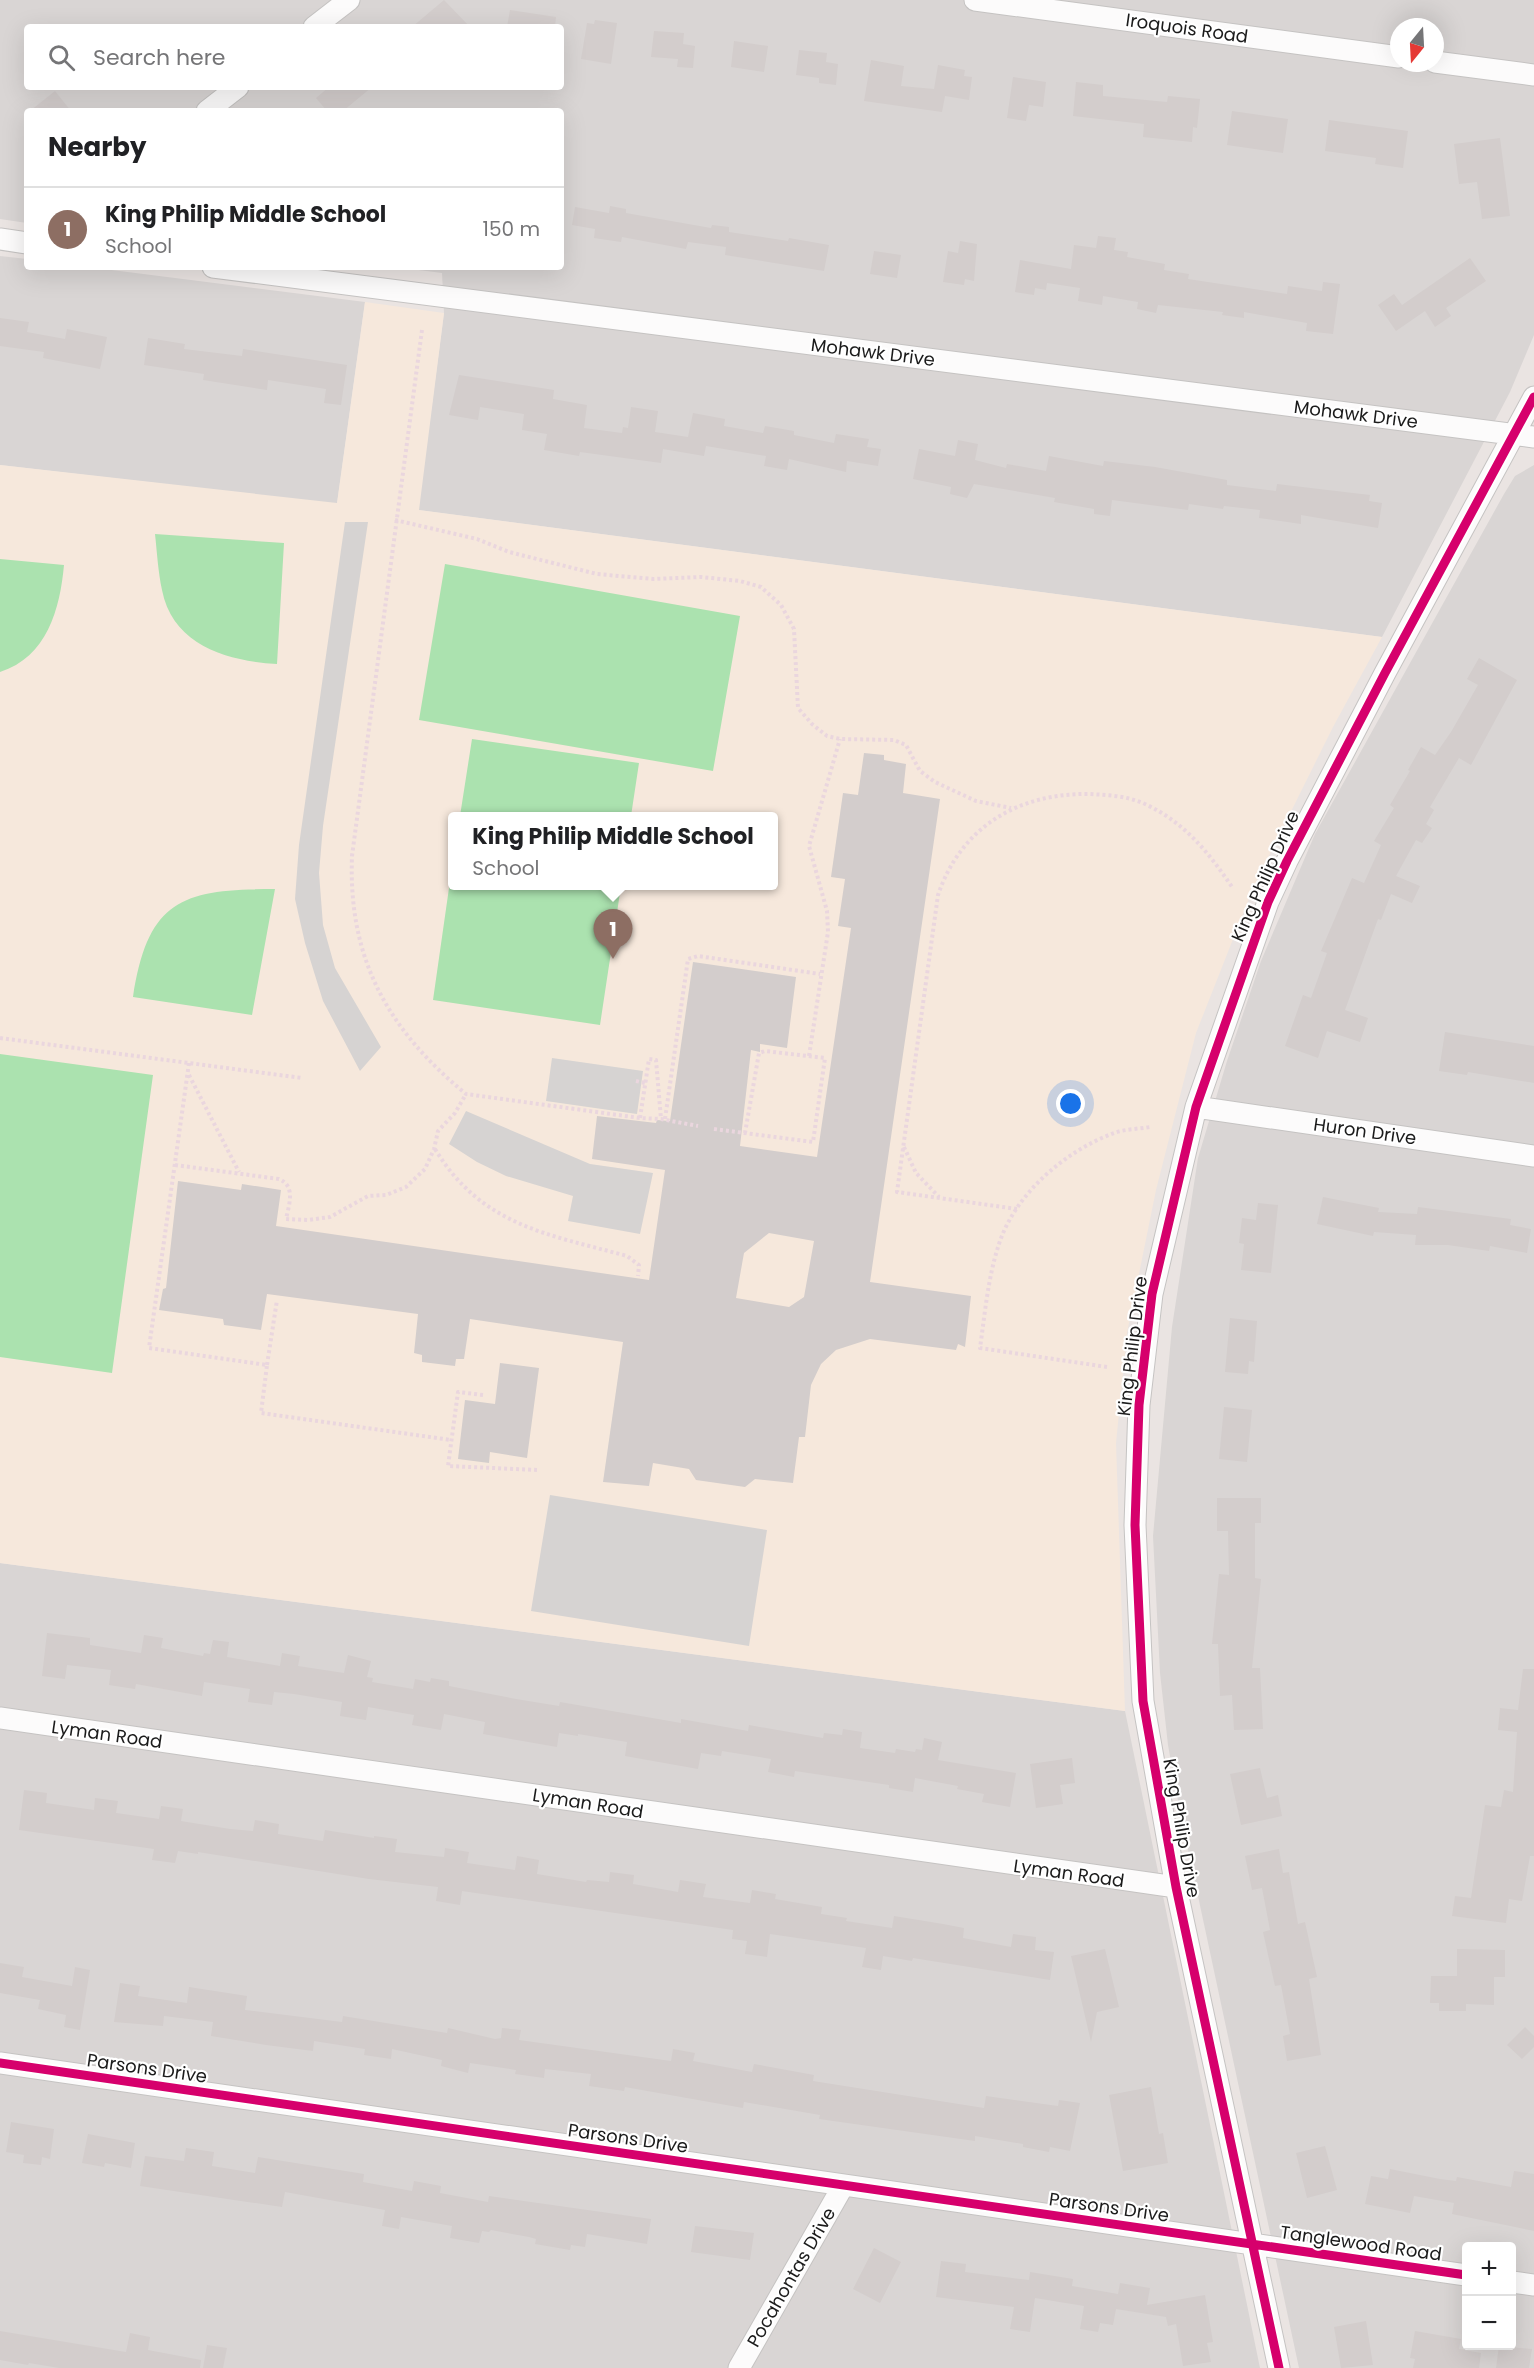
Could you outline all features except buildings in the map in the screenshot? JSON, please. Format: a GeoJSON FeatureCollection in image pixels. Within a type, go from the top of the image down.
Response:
{"type":"FeatureCollection","features":[{"type":"Feature","properties":{"kind":"street"},"geometry":{"type":"LineString","coordinates":[[318,24],[349,0]]}},
{"type":"Feature","properties":{"kind":"street","name":"Iroquois Road"},"geometry":{"type":"LineString","coordinates":[[975,0],[1390,56]]}},
{"type":"Feature","properties":{"kind":"street"},"geometry":{"type":"LineString","coordinates":[[1444,63],[1534,75]]}},
{"type":"Feature","properties":{"kind":"street"},"geometry":{"type":"LineString","coordinates":[[211,108],[234,90]]}},
{"type":"Feature","properties":{"kind":"street"},"geometry":{"type":"LineString","coordinates":[[0,239],[24,243]]}},
{"type":"Feature","properties":{"kind":"street","name":"Mohawk Drive"},"geometry":{"type":"LineString","coordinates":[[236,270],[1534,437]]}},
{"type":"Feature","properties":{"kind":"street","name":"King Philip Drive"},"geometry":{"type":"LineString","coordinates":[[1279,2368],[1176,1887],[1143,1701],[1135,1525],[1140,1405],[1152,1294],[1196,1107],[1253,940],[1287,861],[1512,434],[1534,397]]}},
{"type":"Feature","properties":{"kind":"street","name":"Huron Drive"},"geometry":{"type":"LineString","coordinates":[[1196,1107],[1534,1156]]}},
{"type":"Feature","properties":{"kind":"street","name":"Lyman Road"},"geometry":{"type":"LineString","coordinates":[[0,1718],[1176,1887]]}},
{"type":"Feature","properties":{"kind":"street","name":"Parsons Drive"},"geometry":{"type":"LineString","coordinates":[[0,2063],[1251,2244]]}},
{"type":"Feature","properties":{"kind":"street","name":"Pocahontas Drive"},"geometry":{"type":"LineString","coordinates":[[739,2368],[843,2186]]}},
{"type":"Feature","properties":{"kind":"street","name":"Tanglewood Road"},"geometry":{"type":"LineString","coordinates":[[1251,2244],[1462,2274]]}},
{"type":"Feature","properties":{"kind":"street"},"geometry":{"type":"LineString","coordinates":[[1516,2283],[1534,2285]]}},
{"type":"Feature","properties":{"kind":"path"},"geometry":{"type":"LineString","coordinates":[[422,330],[352,856],[351,887],[354,921],[364,957],[378,992],[397,1024],[446,1077],[466,1094],[640,1118],[663,1119],[698,1126]]}},
{"type":"Feature","properties":{"kind":"path"},"geometry":{"type":"LineString","coordinates":[[395,520],[477,538],[509,552],[597,574],[653,579],[701,577],[740,581],[762,587],[781,605],[794,629],[798,708],[812,724],[827,736],[840,740],[894,740],[906,746],[920,771],[935,782],[976,801],[1011,808]]}},
{"type":"Feature","properties":{"kind":"path"},"geometry":{"type":"LineString","coordinates":[[809,1056],[828,932],[827,911],[809,846],[840,740]]}},
{"type":"Feature","properties":{"kind":"path"},"geometry":{"type":"LineString","coordinates":[[1017,1209],[897,1192],[938,895],[946,870],[963,845],[1011,808],[1071,794],[1114,795],[1146,804],[1176,822],[1208,852],[1232,886]]}},
{"type":"Feature","properties":{"kind":"path"},"geometry":{"type":"LineString","coordinates":[[663,1119],[688,959],[698,956],[820,974]]}},
{"type":"Feature","properties":{"kind":"path"},"geometry":{"type":"LineString","coordinates":[[0,1038],[302,1078]]}},
{"type":"Feature","properties":{"kind":"path"},"geometry":{"type":"LineString","coordinates":[[714,1129],[813,1142],[825,1059],[765,1051],[759,1053],[745,1133]]}},
{"type":"Feature","properties":{"kind":"path"},"geometry":{"type":"LineString","coordinates":[[640,1118],[649,1059],[656,1060],[663,1119]]}},
{"type":"Feature","properties":{"kind":"path"},"geometry":{"type":"LineString","coordinates":[[189,1063],[149,1348],[267,1365]]}},
{"type":"Feature","properties":{"kind":"path"},"geometry":{"type":"LineString","coordinates":[[188,1073],[239,1173]]}},
{"type":"Feature","properties":{"kind":"path"},"geometry":{"type":"LineString","coordinates":[[636,1081],[645,1083]]}},
{"type":"Feature","properties":{"kind":"path"},"geometry":{"type":"LineString","coordinates":[[175,1165],[284,1181],[291,1192],[286,1219],[308,1220],[330,1217],[368,1196],[386,1195],[406,1187],[425,1169],[434,1149],[438,1131],[455,1113],[466,1094]]}},
{"type":"Feature","properties":{"kind":"path"},"geometry":{"type":"LineString","coordinates":[[1107,1366],[980,1347],[991,1272],[999,1242],[1017,1209],[1037,1184],[1060,1163],[1090,1144],[1115,1132],[1149,1127]]}},
{"type":"Feature","properties":{"kind":"path"},"geometry":{"type":"LineString","coordinates":[[904,1144],[916,1173],[939,1197]]}},
{"type":"Feature","properties":{"kind":"path"},"geometry":{"type":"LineString","coordinates":[[434,1149],[456,1180],[483,1204],[537,1230],[627,1256],[639,1265],[638,1276]]}},
{"type":"Feature","properties":{"kind":"path"},"geometry":{"type":"LineString","coordinates":[[277,1300],[261,1413],[451,1440]]}},
{"type":"Feature","properties":{"kind":"path"},"geometry":{"type":"LineString","coordinates":[[483,1395],[458,1392],[448,1466],[537,1470]]}},
{"type":"Feature","properties":{"kind":"shaded area"},"geometry":{"type":"Polygon","coordinates":[[[0,0],[1534,0],[1534,335],[1510,392],[1382,637],[418,510],[444,313],[442,273],[418,270],[564,270],[564,108],[24,108],[24,223],[0,219],[0,0]]]}},
{"type":"Feature","properties":{"kind":"shaded area"},"geometry":{"type":"Polygon","coordinates":[[[0,256],[24,259],[24,270],[112,270],[365,302],[337,504],[0,465],[0,256]]]}},
{"type":"Feature","properties":{"kind":"shaded area"},"geometry":{"type":"Polygon","coordinates":[[[365,302],[444,313],[419,510],[1382,637],[1333,727],[1254,886],[1196,1033],[1156,1190],[1127,1333],[1116,1443],[1125,1711],[0,1563],[0,465],[337,503],[365,302]]]}},
{"type":"Feature","properties":{"kind":"shaded area"},"geometry":{"type":"Polygon","coordinates":[[[1534,465],[1534,2368],[1299,2368],[1180,1812],[1168,1745],[1160,1673],[1153,1536],[1172,1327],[1198,1158],[1227,1061],[1261,961],[1315,834],[1515,476],[1534,465]]]}},
{"type":"Feature","properties":{"kind":"shaded area"},"geometry":{"type":"Polygon","coordinates":[[[345,522],[368,522],[323,826],[319,873],[323,925],[335,968],[381,1047],[360,1071],[323,1001],[305,943],[295,899],[299,845],[345,522]]]}},
{"type":"Feature","properties":{"kind":"shaded area"},"geometry":{"type":"Polygon","coordinates":[[[552,1058],[643,1071],[637,1114],[546,1101],[552,1058]]]}},
{"type":"Feature","properties":{"kind":"shaded area"},"geometry":{"type":"Polygon","coordinates":[[[466,1111],[590,1164],[653,1173],[640,1234],[568,1221],[573,1196],[506,1176],[477,1162],[449,1144],[466,1111]]]}},
{"type":"Feature","properties":{"kind":"shaded area"},"geometry":{"type":"Polygon","coordinates":[[[550,1495],[767,1530],[749,1646],[531,1611],[550,1495]]]}},
{"type":"Feature","properties":{"kind":"shaded area"},"geometry":{"type":"Polygon","coordinates":[[[0,1563],[1125,1711],[1260,2368],[0,2368],[0,1563]]]}},
{"type":"Feature","properties":{"kind":"green space"},"geometry":{"type":"Polygon","coordinates":[[[155,534],[284,543],[277,664],[222,654],[205,647],[178,625],[168,609],[162,590],[155,534]]]}},
{"type":"Feature","properties":{"kind":"green space"},"geometry":{"type":"Polygon","coordinates":[[[0,559],[64,565],[59,598],[48,629],[40,643],[16,665],[0,672],[0,559]]]}},
{"type":"Feature","properties":{"kind":"green space"},"geometry":{"type":"Polygon","coordinates":[[[445,564],[740,616],[713,771],[419,720],[445,564]]]}},
{"type":"Feature","properties":{"kind":"green space"},"geometry":{"type":"Polygon","coordinates":[[[472,739],[639,763],[632,812],[461,812],[472,739]]]}},
{"type":"Feature","properties":{"kind":"green space"},"geometry":{"type":"Polygon","coordinates":[[[275,889],[252,1015],[133,997],[140,964],[149,939],[160,920],[175,906],[194,897],[216,892],[275,889]]]}},
{"type":"Feature","properties":{"kind":"green space"},"geometry":{"type":"Polygon","coordinates":[[[449,890],[620,890],[600,1025],[433,1000],[449,890]]]}},
{"type":"Feature","properties":{"kind":"green space"},"geometry":{"type":"Polygon","coordinates":[[[0,1054],[153,1075],[112,1373],[0,1357],[0,1054]]]}},
{"type":"Feature","properties":{"kind":"cycle path"},"geometry":{"type":"LineString","coordinates":[[1279,2368],[1176,1887],[1143,1701],[1135,1525],[1139,1405],[1152,1294],[1196,1107],[1268,902],[1385,673],[1534,397]]}},
{"type":"Feature","properties":{"kind":"cycle path"},"geometry":{"type":"LineString","coordinates":[[0,2063],[1462,2274]]}},
{"type":"Feature","properties":{"kind":"place","name":"King Philip Middle School"},"geometry":{"type":"Point","coordinates":[613,959]}}]}
